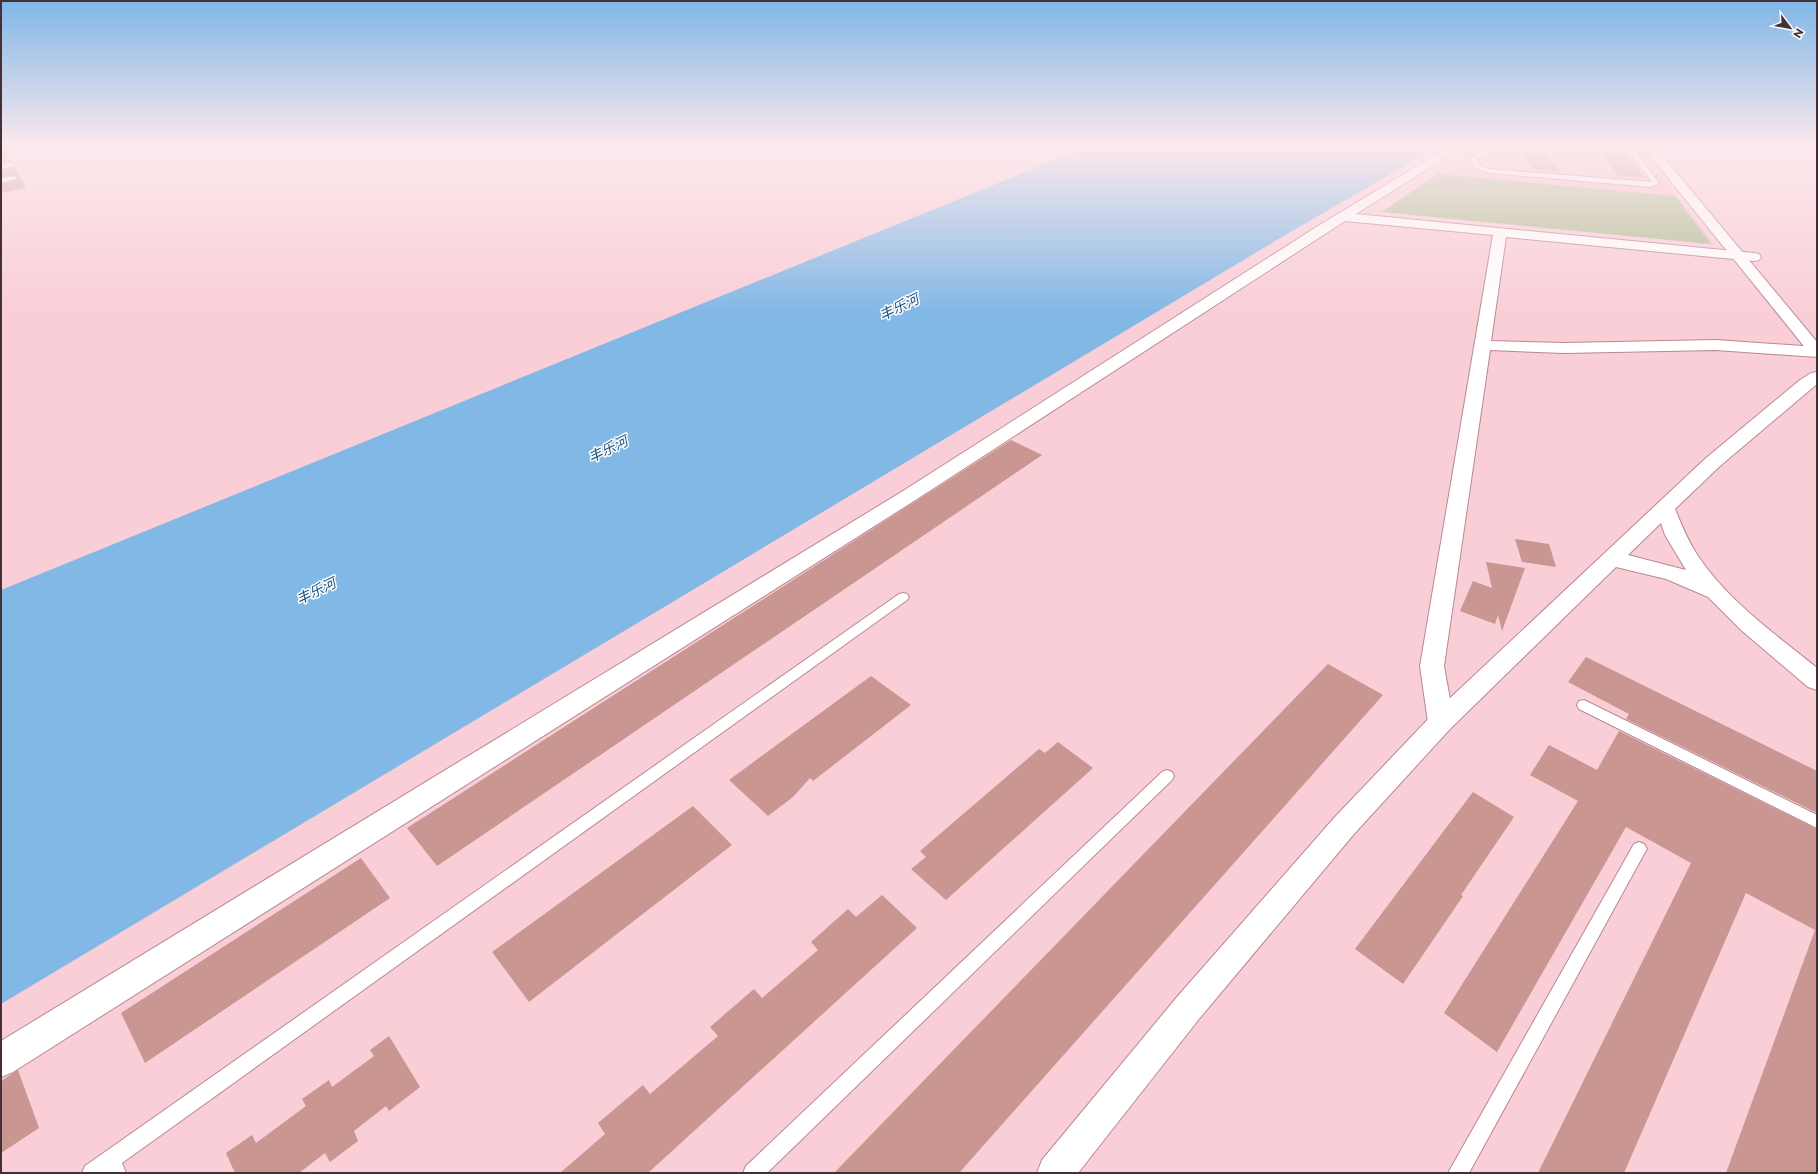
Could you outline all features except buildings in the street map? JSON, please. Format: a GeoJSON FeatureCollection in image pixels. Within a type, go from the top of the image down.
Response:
{"type":"FeatureCollection","features":[{"type":"Feature","properties":{"kind":"street"},"geometry":{"type":"LineString","coordinates":[[1,1060],[910,495],[1367,203]]}},
{"type":"Feature","properties":{"kind":"street"},"geometry":{"type":"LineString","coordinates":[[1695,203],[1817,352]]}},
{"type":"Feature","properties":{"kind":"street"},"geometry":{"type":"LineString","coordinates":[[1708,203],[1803,314]]}},
{"type":"Feature","properties":{"kind":"street"},"geometry":{"type":"LineString","coordinates":[[1344,217],[1754,257]]}},
{"type":"Feature","properties":{"kind":"street"},"geometry":{"type":"LineString","coordinates":[[1441,722],[1432,666],[1500,232]]}},
{"type":"Feature","properties":{"kind":"street"},"geometry":{"type":"LineString","coordinates":[[1482,345],[1508,348],[1582,349],[1702,345],[1817,352]]}},
{"type":"Feature","properties":{"kind":"street"},"geometry":{"type":"LineString","coordinates":[[1055,1173],[1188,1008],[1344,826],[1441,722],[1713,462],[1806,384],[1817,377]]}},
{"type":"Feature","properties":{"kind":"street"},"geometry":{"type":"LineString","coordinates":[[1665,508],[1678,541],[1703,578],[1720,598]]}},
{"type":"Feature","properties":{"kind":"street"},"geometry":{"type":"LineString","coordinates":[[1611,560],[1670,572],[1694,582],[1720,598],[1817,681]]}},
{"type":"Feature","properties":{"kind":"lane"},"geometry":{"type":"LineString","coordinates":[[92,1173],[113,1166],[903,597]]}},
{"type":"Feature","properties":{"kind":"lane"},"geometry":{"type":"LineString","coordinates":[[1584,705],[1817,822]]}},
{"type":"Feature","properties":{"kind":"lane"},"geometry":{"type":"LineString","coordinates":[[754,1173],[1167,776]]}},
{"type":"Feature","properties":{"kind":"lane"},"geometry":{"type":"LineString","coordinates":[[1458,1173],[1640,849]]}},
{"type":"Feature","properties":{"kind":"shaded area"},"geometry":{"type":"Polygon","coordinates":[[[1396,203],[1682,203],[1715,245],[1382,212],[1396,203]]]}},
{"type":"Feature","properties":{"kind":"green space"},"geometry":{"type":"Polygon","coordinates":[[[1396,203],[1680,203],[1711,244],[1382,212],[1396,203]]]}},
{"type":"Feature","properties":{"kind":"water","name":"丰乐河"},"geometry":{"type":"Polygon","coordinates":[[[950,203],[1341,203],[1,1004],[1,590],[950,203]]]}}]}
